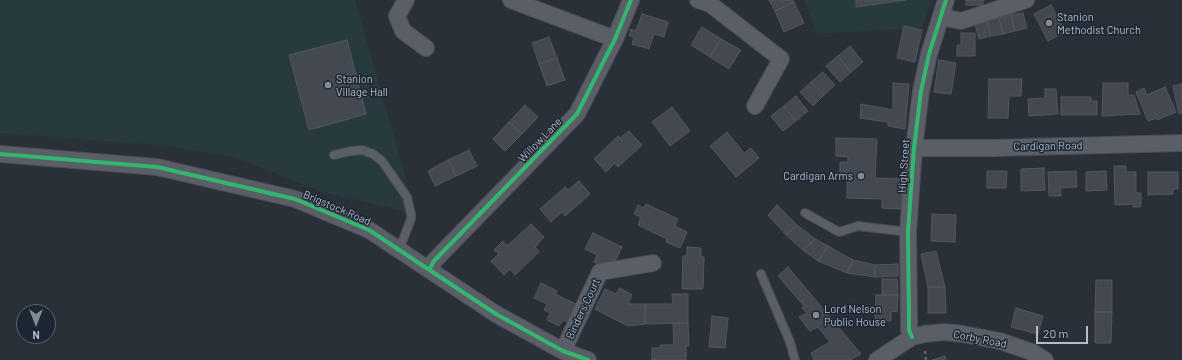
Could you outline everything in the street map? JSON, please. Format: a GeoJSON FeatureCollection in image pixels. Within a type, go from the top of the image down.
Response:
{"type":"FeatureCollection","features":[{"type":"Feature","properties":{"kind":"street"},"geometry":{"type":"LineString","coordinates":[[406,0],[397,16],[404,31],[426,48]]}},
{"type":"Feature","properties":{"kind":"street"},"geometry":{"type":"LineString","coordinates":[[512,0],[615,39]]}},
{"type":"Feature","properties":{"kind":"street","name":"Willow Lane"},"geometry":{"type":"LineString","coordinates":[[429,270],[434,261],[577,114],[615,39],[631,0]]}},
{"type":"Feature","properties":{"kind":"street"},"geometry":{"type":"LineString","coordinates":[[698,0],[710,4],[781,59],[755,106]]}},
{"type":"Feature","properties":{"kind":"street","name":"High Street"},"geometry":{"type":"LineString","coordinates":[[912,337],[909,330],[908,232],[914,148],[920,91],[946,0]]}},
{"type":"Feature","properties":{"kind":"street"},"geometry":{"type":"LineString","coordinates":[[941,17],[961,21],[1026,0]]}},
{"type":"Feature","properties":{"kind":"street","name":"Cardigan Road"},"geometry":{"type":"LineString","coordinates":[[914,148],[993,148],[1182,143]]}},
{"type":"Feature","properties":{"kind":"street","name":"Brigstock Road"},"geometry":{"type":"LineString","coordinates":[[0,154],[157,167],[295,199],[368,230],[496,314],[563,351],[588,360]]}},
{"type":"Feature","properties":{"kind":"street","name":"Binders Court"},"geometry":{"type":"LineString","coordinates":[[563,351],[600,272],[653,263]]}},
{"type":"Feature","properties":{"kind":"street","name":"Corby Road"},"geometry":{"type":"LineString","coordinates":[[912,337],[944,332],[963,334],[1011,345],[1032,352],[1045,360]]}},
{"type":"Feature","properties":{"kind":"street"},"geometry":{"type":"LineString","coordinates":[[877,360],[912,337]]}},
{"type":"Feature","properties":{"kind":"lane"},"geometry":{"type":"LineString","coordinates":[[334,155],[362,150],[374,154],[382,161],[395,179],[407,197],[411,214],[408,228],[399,250]]}},
{"type":"Feature","properties":{"kind":"lane"},"geometry":{"type":"LineString","coordinates":[[805,213],[839,232],[858,226],[908,232]]}},
{"type":"Feature","properties":{"kind":"lane"},"geometry":{"type":"LineString","coordinates":[[761,274],[790,342],[794,360]]}},
{"type":"Feature","properties":{"kind":"green space"},"geometry":{"type":"Polygon","coordinates":[[[0,0],[355,0],[416,214],[322,192],[237,158],[169,146],[0,133],[0,0]]]}},
{"type":"Feature","properties":{"kind":"green space"},"geometry":{"type":"Polygon","coordinates":[[[804,0],[932,0],[922,27],[817,34],[804,0]]]}},
{"type":"Feature","properties":{"kind":"building"},"geometry":{"type":"Polygon","coordinates":[[[769,0],[793,0],[794,2],[775,11],[769,0]]]}},
{"type":"Feature","properties":{"kind":"building"},"geometry":{"type":"Polygon","coordinates":[[[856,0],[906,0],[856,7],[856,0]]]}},
{"type":"Feature","properties":{"kind":"building"},"geometry":{"type":"Polygon","coordinates":[[[966,0],[983,0],[983,5],[966,5],[966,0]]]}},
{"type":"Feature","properties":{"kind":"building"},"geometry":{"type":"Polygon","coordinates":[[[794,2],[804,23],[784,32],[775,11],[794,2]]]}},
{"type":"Feature","properties":{"kind":"building","name":"Stanion Methodist Church"},"geometry":{"type":"Polygon","coordinates":[[[1051,5],[1065,32],[1048,41],[1034,14],[1051,5]]]}},
{"type":"Feature","properties":{"kind":"building"},"geometry":{"type":"Polygon","coordinates":[[[1023,13],[1027,28],[1015,31],[1011,15],[1023,13]]]}},
{"type":"Feature","properties":{"kind":"building"},"geometry":{"type":"Polygon","coordinates":[[[642,14],[668,22],[664,37],[654,34],[649,49],[632,44],[634,37],[629,36],[631,29],[636,31],[642,14]]]}},
{"type":"Feature","properties":{"kind":"building"},"geometry":{"type":"Polygon","coordinates":[[[1011,15],[1015,31],[1003,34],[999,18],[1011,15]]]}},
{"type":"Feature","properties":{"kind":"building"},"geometry":{"type":"Polygon","coordinates":[[[999,18],[1003,34],[991,36],[987,21],[999,18]]]}},
{"type":"Feature","properties":{"kind":"building"},"geometry":{"type":"Polygon","coordinates":[[[987,21],[991,36],[979,39],[975,24],[987,21]]]}},
{"type":"Feature","properties":{"kind":"building"},"geometry":{"type":"Polygon","coordinates":[[[904,26],[922,30],[915,62],[897,58],[904,26]]]}},
{"type":"Feature","properties":{"kind":"building"},"geometry":{"type":"Polygon","coordinates":[[[702,27],[721,39],[710,57],[691,45],[702,27]]]}},
{"type":"Feature","properties":{"kind":"building"},"geometry":{"type":"Polygon","coordinates":[[[961,33],[975,33],[975,56],[957,56],[957,45],[961,45],[961,33]]]}},
{"type":"Feature","properties":{"kind":"building"},"geometry":{"type":"Polygon","coordinates":[[[549,37],[557,58],[539,64],[532,43],[549,37]]]}},
{"type":"Feature","properties":{"kind":"building"},"geometry":{"type":"Polygon","coordinates":[[[721,39],[741,50],[729,69],[710,57],[721,39]]]}},
{"type":"Feature","properties":{"kind":"building","name":"Stanion Village Hall"},"geometry":{"type":"Polygon","coordinates":[[[347,40],[366,114],[309,130],[289,55],[347,40]]]}},
{"type":"Feature","properties":{"kind":"building"},"geometry":{"type":"Polygon","coordinates":[[[850,46],[863,62],[851,72],[838,56],[850,46]]]}},
{"type":"Feature","properties":{"kind":"building"},"geometry":{"type":"Polygon","coordinates":[[[838,56],[851,72],[840,82],[826,66],[838,56]]]}},
{"type":"Feature","properties":{"kind":"building"},"geometry":{"type":"Polygon","coordinates":[[[557,58],[565,80],[547,86],[539,64],[557,58]]]}},
{"type":"Feature","properties":{"kind":"building"},"geometry":{"type":"Polygon","coordinates":[[[939,60],[956,63],[951,94],[934,92],[939,60]]]}},
{"type":"Feature","properties":{"kind":"building"},"geometry":{"type":"Polygon","coordinates":[[[823,72],[835,85],[824,95],[811,82],[823,72]]]}},
{"type":"Feature","properties":{"kind":"building"},"geometry":{"type":"Polygon","coordinates":[[[989,79],[1022,79],[1021,96],[1009,96],[1008,118],[988,118],[989,79]]]}},
{"type":"Feature","properties":{"kind":"building"},"geometry":{"type":"Polygon","coordinates":[[[811,82],[824,95],[813,106],[800,92],[811,82]]]}},
{"type":"Feature","properties":{"kind":"building"},"geometry":{"type":"Polygon","coordinates":[[[893,83],[909,84],[905,129],[888,126],[888,122],[860,118],[861,104],[893,110],[893,83]]]}},
{"type":"Feature","properties":{"kind":"building"},"geometry":{"type":"Polygon","coordinates":[[[1103,83],[1128,83],[1128,95],[1134,95],[1140,114],[1102,116],[1103,83]]]}},
{"type":"Feature","properties":{"kind":"building"},"geometry":{"type":"Polygon","coordinates":[[[1182,84],[1182,113],[1179,114],[1173,86],[1182,84]]]}},
{"type":"Feature","properties":{"kind":"building"},"geometry":{"type":"Polygon","coordinates":[[[1165,87],[1176,112],[1157,120],[1157,118],[1148,121],[1136,92],[1144,88],[1147,95],[1165,87]]]}},
{"type":"Feature","properties":{"kind":"building"},"geometry":{"type":"Polygon","coordinates":[[[1045,89],[1056,89],[1058,114],[1029,116],[1028,99],[1045,98],[1045,89]]]}},
{"type":"Feature","properties":{"kind":"building"},"geometry":{"type":"Polygon","coordinates":[[[796,96],[808,111],[796,121],[784,106],[796,96]]]}},
{"type":"Feature","properties":{"kind":"building"},"geometry":{"type":"Polygon","coordinates":[[[1061,97],[1091,97],[1091,101],[1097,101],[1097,115],[1061,115],[1061,97]]]}},
{"type":"Feature","properties":{"kind":"building"},"geometry":{"type":"Polygon","coordinates":[[[525,105],[538,117],[522,134],[509,122],[525,105]]]}},
{"type":"Feature","properties":{"kind":"building"},"geometry":{"type":"Polygon","coordinates":[[[784,106],[796,121],[783,131],[771,116],[784,106]]]}},
{"type":"Feature","properties":{"kind":"building"},"geometry":{"type":"Polygon","coordinates":[[[672,107],[690,131],[670,146],[652,122],[672,107]]]}},
{"type":"Feature","properties":{"kind":"building"},"geometry":{"type":"Polygon","coordinates":[[[509,122],[522,134],[505,151],[493,139],[509,122]]]}},
{"type":"Feature","properties":{"kind":"building"},"geometry":{"type":"Polygon","coordinates":[[[629,131],[642,145],[618,167],[615,163],[606,172],[594,159],[618,136],[620,138],[629,131]]]}},
{"type":"Feature","properties":{"kind":"building"},"geometry":{"type":"Polygon","coordinates":[[[727,132],[744,153],[751,148],[759,158],[736,177],[710,146],[727,132]]]}},
{"type":"Feature","properties":{"kind":"building","name":"Cardigan Arms"},"geometry":{"type":"Polygon","coordinates":[[[836,138],[877,139],[875,178],[902,179],[901,209],[882,208],[882,199],[847,198],[847,173],[840,173],[840,162],[848,162],[848,157],[836,156],[836,138]]]}},
{"type":"Feature","properties":{"kind":"building"},"geometry":{"type":"Polygon","coordinates":[[[469,150],[477,166],[456,176],[448,160],[469,150]]]}},
{"type":"Feature","properties":{"kind":"building"},"geometry":{"type":"Polygon","coordinates":[[[448,160],[456,176],[435,186],[428,171],[448,160]]]}},
{"type":"Feature","properties":{"kind":"building"},"geometry":{"type":"Polygon","coordinates":[[[1114,166],[1126,166],[1126,172],[1136,172],[1136,193],[1141,193],[1141,207],[1133,207],[1133,204],[1115,205],[1114,166]]]}},
{"type":"Feature","properties":{"kind":"building"},"geometry":{"type":"Polygon","coordinates":[[[1044,168],[1045,190],[1021,191],[1021,169],[1044,168]]]}},
{"type":"Feature","properties":{"kind":"building"},"geometry":{"type":"Polygon","coordinates":[[[987,171],[1007,171],[1006,188],[987,188],[987,171]]]}},
{"type":"Feature","properties":{"kind":"building"},"geometry":{"type":"Polygon","coordinates":[[[1076,171],[1077,187],[1060,188],[1061,196],[1049,196],[1048,172],[1076,171]]]}},
{"type":"Feature","properties":{"kind":"building"},"geometry":{"type":"Polygon","coordinates":[[[1106,171],[1107,190],[1086,191],[1086,172],[1106,171]]]}},
{"type":"Feature","properties":{"kind":"building"},"geometry":{"type":"Polygon","coordinates":[[[1148,172],[1178,172],[1178,189],[1173,189],[1173,194],[1148,195],[1148,172]]]}},
{"type":"Feature","properties":{"kind":"building"},"geometry":{"type":"Polygon","coordinates":[[[579,181],[590,194],[565,216],[562,212],[551,222],[540,209],[565,187],[568,190],[579,181]]]}},
{"type":"Feature","properties":{"kind":"building"},"geometry":{"type":"Polygon","coordinates":[[[646,204],[678,219],[675,226],[687,232],[680,248],[666,242],[667,239],[638,225],[641,217],[634,214],[638,205],[644,208],[646,204]]]}},
{"type":"Feature","properties":{"kind":"building"},"geometry":{"type":"Polygon","coordinates":[[[777,205],[797,225],[786,235],[768,215],[777,205]]]}},
{"type":"Feature","properties":{"kind":"building"},"geometry":{"type":"Polygon","coordinates":[[[932,214],[956,215],[955,242],[931,241],[932,214]]]}},
{"type":"Feature","properties":{"kind":"building"},"geometry":{"type":"Polygon","coordinates":[[[531,224],[544,237],[535,247],[539,252],[515,275],[510,269],[504,275],[491,261],[499,254],[494,250],[503,241],[507,246],[531,224]]]}},
{"type":"Feature","properties":{"kind":"building"},"geometry":{"type":"Polygon","coordinates":[[[797,225],[815,239],[803,250],[786,235],[797,225]]]}},
{"type":"Feature","properties":{"kind":"building"},"geometry":{"type":"Polygon","coordinates":[[[593,233],[622,247],[615,261],[613,260],[609,268],[594,262],[597,255],[585,249],[593,233]]]}},
{"type":"Feature","properties":{"kind":"building"},"geometry":{"type":"Polygon","coordinates":[[[815,239],[828,246],[818,261],[803,250],[815,239]]]}},
{"type":"Feature","properties":{"kind":"building"},"geometry":{"type":"Polygon","coordinates":[[[828,246],[853,260],[847,273],[818,261],[828,246]]]}},
{"type":"Feature","properties":{"kind":"building"},"geometry":{"type":"Polygon","coordinates":[[[687,247],[701,248],[701,257],[704,257],[703,289],[682,289],[683,256],[687,256],[687,247]]]}},
{"type":"Feature","properties":{"kind":"building"},"geometry":{"type":"Polygon","coordinates":[[[936,251],[945,287],[928,287],[921,254],[936,251]]]}},
{"type":"Feature","properties":{"kind":"building"},"geometry":{"type":"Polygon","coordinates":[[[853,260],[875,265],[875,277],[847,273],[853,260]]]}},
{"type":"Feature","properties":{"kind":"building"},"geometry":{"type":"Polygon","coordinates":[[[898,264],[898,276],[875,277],[875,265],[898,264]]]}},
{"type":"Feature","properties":{"kind":"building","name":"Lord Nelson Public House"},"geometry":{"type":"Polygon","coordinates":[[[788,267],[861,354],[850,360],[814,360],[811,353],[830,342],[818,327],[810,331],[799,317],[807,313],[802,308],[804,306],[778,276],[788,267]]]}},
{"type":"Feature","properties":{"kind":"building"},"geometry":{"type":"Polygon","coordinates":[[[882,279],[897,279],[898,295],[882,295],[882,279]]]}},
{"type":"Feature","properties":{"kind":"building"},"geometry":{"type":"Polygon","coordinates":[[[1096,280],[1112,280],[1112,312],[1095,312],[1096,280]]]}},
{"type":"Feature","properties":{"kind":"building"},"geometry":{"type":"Polygon","coordinates":[[[541,283],[557,291],[555,294],[578,305],[569,323],[563,320],[559,326],[547,320],[550,313],[544,310],[547,304],[534,298],[541,283]]]}},
{"type":"Feature","properties":{"kind":"building"},"geometry":{"type":"Polygon","coordinates":[[[928,287],[945,287],[946,313],[928,313],[928,287]]]}},
{"type":"Feature","properties":{"kind":"building"},"geometry":{"type":"Polygon","coordinates":[[[620,288],[632,295],[628,304],[645,304],[645,324],[628,326],[595,309],[605,289],[616,294],[620,288]]]}},
{"type":"Feature","properties":{"kind":"building"},"geometry":{"type":"Polygon","coordinates":[[[672,294],[688,294],[688,323],[645,324],[645,304],[673,304],[672,294]]]}},
{"type":"Feature","properties":{"kind":"building"},"geometry":{"type":"Polygon","coordinates":[[[876,295],[898,295],[897,312],[891,311],[891,321],[875,320],[876,295]]]}},
{"type":"Feature","properties":{"kind":"building"},"geometry":{"type":"Polygon","coordinates":[[[1016,308],[1043,316],[1038,334],[1011,327],[1016,308]]]}},
{"type":"Feature","properties":{"kind":"building"},"geometry":{"type":"Polygon","coordinates":[[[1095,312],[1112,312],[1111,343],[1095,343],[1095,312]]]}},
{"type":"Feature","properties":{"kind":"building"},"geometry":{"type":"Polygon","coordinates":[[[712,316],[728,318],[725,348],[709,347],[712,316]]]}},
{"type":"Feature","properties":{"kind":"building"},"geometry":{"type":"Polygon","coordinates":[[[673,323],[688,323],[689,346],[686,346],[686,360],[652,360],[652,348],[660,348],[660,345],[674,345],[673,323]]]}},
{"type":"Feature","properties":{"kind":"building"},"geometry":{"type":"Polygon","coordinates":[[[945,356],[946,360],[932,360],[945,356]]]}},
{"type":"Feature","properties":{"kind":"cycle path"},"geometry":{"type":"LineString","coordinates":[[429,270],[434,261],[577,114],[615,39],[631,0]]}},
{"type":"Feature","properties":{"kind":"cycle path"},"geometry":{"type":"LineString","coordinates":[[912,337],[909,330],[908,232],[914,148],[921,91],[929,54],[946,0]]}},
{"type":"Feature","properties":{"kind":"cycle path"},"geometry":{"type":"LineString","coordinates":[[0,154],[157,167],[295,199],[369,230],[496,314],[563,351],[588,360]]}},
{"type":"Feature","properties":{"kind":"place","name":"Stanion Methodist Church"},"geometry":{"type":"Point","coordinates":[1049,23]}},
{"type":"Feature","properties":{"kind":"place","name":"Stanion Village Hall"},"geometry":{"type":"Point","coordinates":[328,85]}},
{"type":"Feature","properties":{"kind":"place","name":"Cardigan Arms"},"geometry":{"type":"Point","coordinates":[861,176]}},
{"type":"Feature","properties":{"kind":"place","name":"Lord Nelson Public House"},"geometry":{"type":"Point","coordinates":[816,315]}}]}
